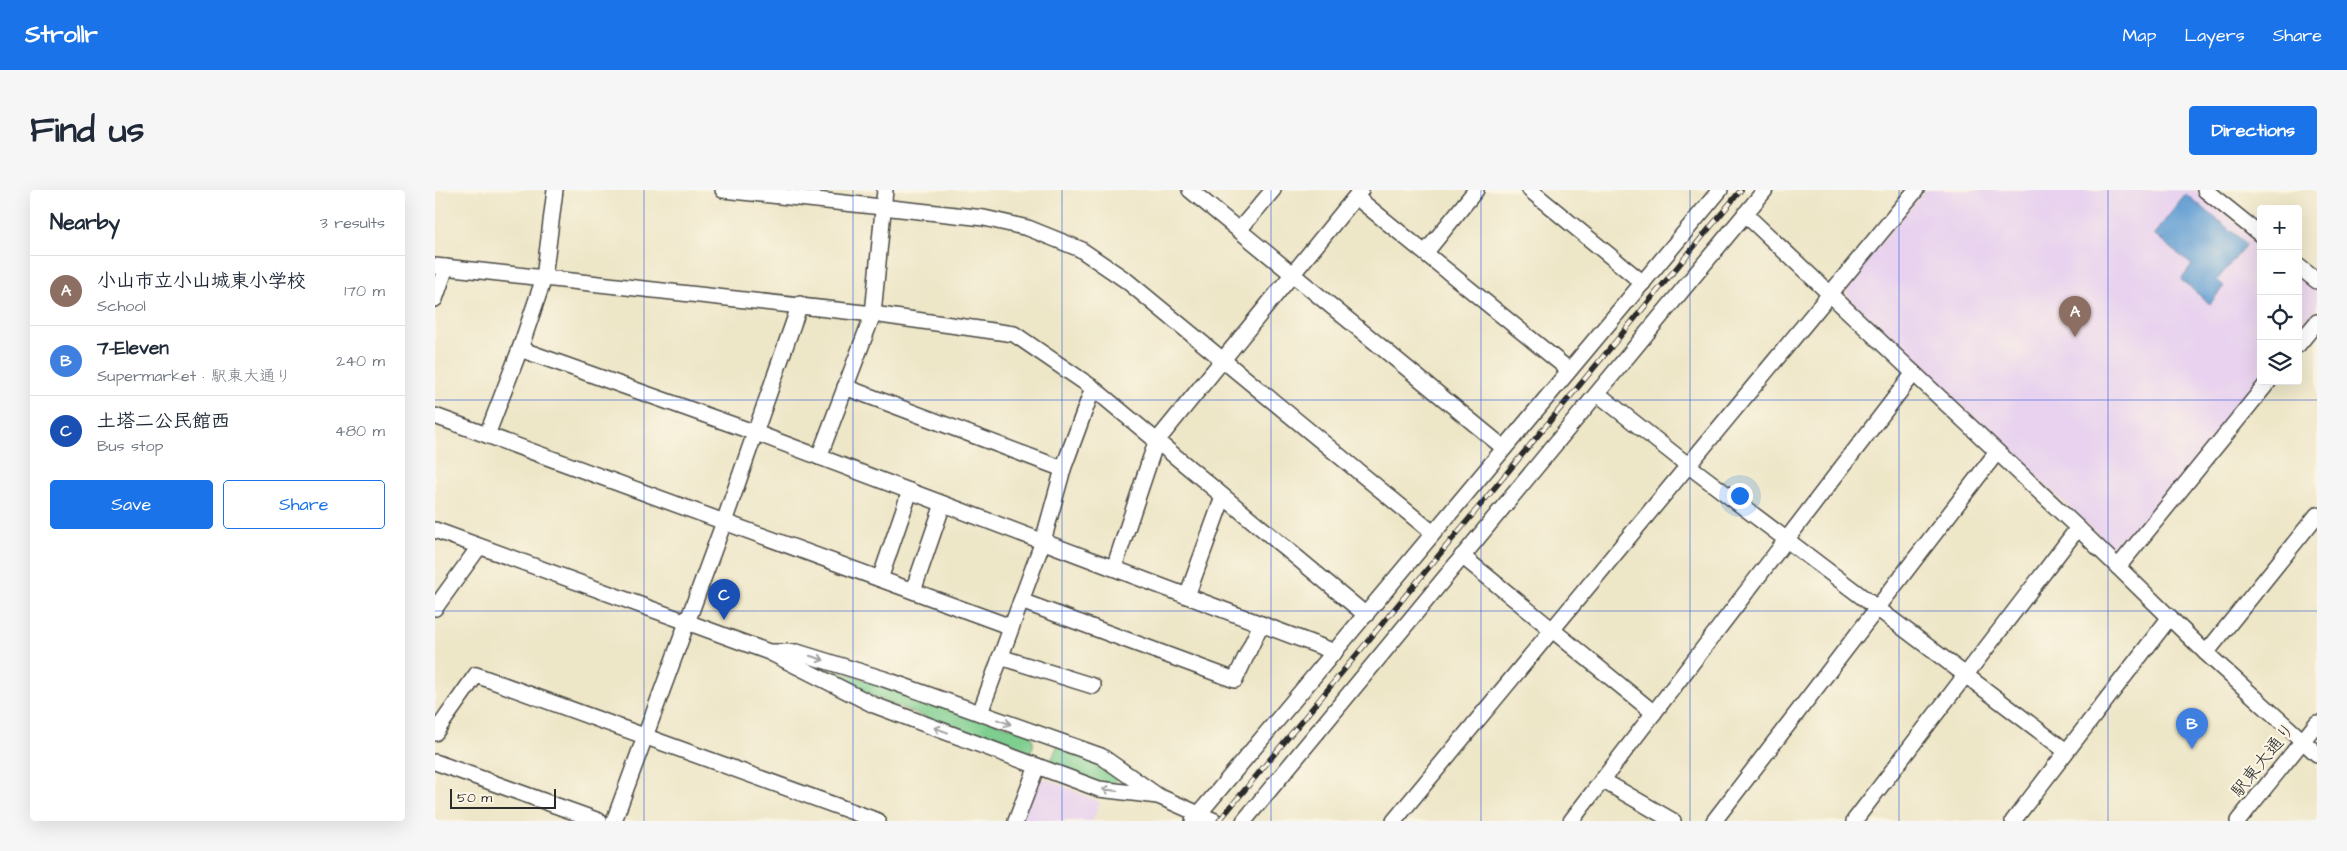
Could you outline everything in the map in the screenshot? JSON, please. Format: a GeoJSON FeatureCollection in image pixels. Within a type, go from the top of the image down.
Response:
{"type":"FeatureCollection","features":[{"type":"Feature","properties":{"kind":"street"},"geometry":{"type":"LineString","coordinates":[[487,435],[520,349],[544,278],[555,190]]}},
{"type":"Feature","properties":{"kind":"street"},"geometry":{"type":"LineString","coordinates":[[723,190],[984,218],[1028,228],[1080,249],[1127,281],[1433,533]]}},
{"type":"Feature","properties":{"kind":"street"},"geometry":{"type":"LineString","coordinates":[[819,457],[873,314],[885,190]]}},
{"type":"Feature","properties":{"kind":"street"},"geometry":{"type":"LineString","coordinates":[[1190,190],[1504,448]]}},
{"type":"Feature","properties":{"kind":"street"},"geometry":{"type":"LineString","coordinates":[[1239,230],[1273,190]]}},
{"type":"Feature","properties":{"kind":"street"},"geometry":{"type":"LineString","coordinates":[[1426,252],[1476,190]]}},
{"type":"Feature","properties":{"kind":"street"},"geometry":{"type":"LineString","coordinates":[[1530,190],[1643,283]]}},
{"type":"Feature","properties":{"kind":"street"},"geometry":{"type":"LineString","coordinates":[[1195,818],[1720,190]]}},
{"type":"Feature","properties":{"kind":"street"},"geometry":{"type":"LineString","coordinates":[[1243,821],[1765,190]]}},
{"type":"Feature","properties":{"kind":"street"},"geometry":{"type":"LineString","coordinates":[[1394,821],[1916,190]]}},
{"type":"Feature","properties":{"kind":"street"},"geometry":{"type":"LineString","coordinates":[[2208,191],[2257,232]]}},
{"type":"Feature","properties":{"kind":"street"},"geometry":{"type":"LineString","coordinates":[[1114,568],[1156,442],[1359,194],[1569,370]]}},
{"type":"Feature","properties":{"kind":"street"},"geometry":{"type":"LineString","coordinates":[[1745,214],[2079,528],[2206,653],[2317,754]]}},
{"type":"Feature","properties":{"kind":"street"},"geometry":{"type":"LineString","coordinates":[[435,300],[440,267],[800,304],[1014,334],[1093,388],[1366,615]]}},
{"type":"Feature","properties":{"kind":"street"},"geometry":{"type":"LineString","coordinates":[[2302,269],[2317,281]]}},
{"type":"Feature","properties":{"kind":"street"},"geometry":{"type":"LineString","coordinates":[[614,821],[644,735],[724,522],[800,304]]}},
{"type":"Feature","properties":{"kind":"street"},"geometry":{"type":"LineString","coordinates":[[2302,340],[2317,322]]}},
{"type":"Feature","properties":{"kind":"street"},"geometry":{"type":"LineString","coordinates":[[520,349],[756,433],[1335,652]]}},
{"type":"Feature","properties":{"kind":"street"},"geometry":{"type":"LineString","coordinates":[[1571,821],[1914,373]]}},
{"type":"Feature","properties":{"kind":"street"},"geometry":{"type":"LineString","coordinates":[[2118,567],[2266,385]]}},
{"type":"Feature","properties":{"kind":"street"},"geometry":{"type":"LineString","coordinates":[[845,387],[1063,469]]}},
{"type":"Feature","properties":{"kind":"street"},"geometry":{"type":"LineString","coordinates":[[980,713],[1043,541],[1063,469],[1093,388]]}},
{"type":"Feature","properties":{"kind":"street"},"geometry":{"type":"LineString","coordinates":[[1598,394],[1689,466],[2066,751]]}},
{"type":"Feature","properties":{"kind":"street"},"geometry":{"type":"LineString","coordinates":[[435,416],[1011,627]]}},
{"type":"Feature","properties":{"kind":"street"},"geometry":{"type":"LineString","coordinates":[[1714,821],[1997,452]]}},
{"type":"Feature","properties":{"kind":"street"},"geometry":{"type":"LineString","coordinates":[[880,579],[911,491]]}},
{"type":"Feature","properties":{"kind":"street"},"geometry":{"type":"LineString","coordinates":[[1187,596],[1223,497]]}},
{"type":"Feature","properties":{"kind":"street"},"geometry":{"type":"LineString","coordinates":[[913,591],[943,504]]}},
{"type":"Feature","properties":{"kind":"street"},"geometry":{"type":"LineString","coordinates":[[2206,653],[2317,515]]}},
{"type":"Feature","properties":{"kind":"street"},"geometry":{"type":"LineString","coordinates":[[1854,821],[2079,528]]}},
{"type":"Feature","properties":{"kind":"street"},"geometry":{"type":"LineString","coordinates":[[435,530],[769,652],[874,705],[1099,789],[1158,796]]}},
{"type":"Feature","properties":{"kind":"street"},"geometry":{"type":"LineString","coordinates":[[435,608],[479,547]]}},
{"type":"Feature","properties":{"kind":"street"},"geometry":{"type":"LineString","coordinates":[[1462,556],[1654,713]]}},
{"type":"Feature","properties":{"kind":"street"},"geometry":{"type":"LineString","coordinates":[[1021,602],[1235,680],[1261,624]]}},
{"type":"Feature","properties":{"kind":"street"},"geometry":{"type":"LineString","coordinates":[[2013,821],[2170,617]]}},
{"type":"Feature","properties":{"kind":"street"},"geometry":{"type":"LineString","coordinates":[[769,652],[797,652],[883,679],[1101,756],[1158,796],[1195,818],[1215,821]]}},
{"type":"Feature","properties":{"kind":"street"},"geometry":{"type":"LineString","coordinates":[[1000,657],[1093,686]]}},
{"type":"Feature","properties":{"kind":"street"},"geometry":{"type":"LineString","coordinates":[[435,733],[476,675],[878,821]]}},
{"type":"Feature","properties":{"kind":"street","name":"駅東大通り"},"geometry":{"type":"LineString","coordinates":[[2238,821],[2317,723]]}},
{"type":"Feature","properties":{"kind":"street"},"geometry":{"type":"LineString","coordinates":[[435,762],[599,821]]}},
{"type":"Feature","properties":{"kind":"street"},"geometry":{"type":"LineString","coordinates":[[1016,821],[1037,766]]}},
{"type":"Feature","properties":{"kind":"street"},"geometry":{"type":"LineString","coordinates":[[1602,780],[1673,821]]}},
{"type":"Feature","properties":{"kind":"shaded area"},"geometry":{"type":"Polygon","coordinates":[[[1925,190],[2195,190],[2257,240],[2257,382],[2124,547],[2112,548],[1848,297],[1845,286],[1925,190]]]}},
{"type":"Feature","properties":{"kind":"shaded area"},"geometry":{"type":"Polygon","coordinates":[[[2302,277],[2317,289],[2317,308],[2302,326],[2302,277]]]}},
{"type":"Feature","properties":{"kind":"shaded area"},"geometry":{"type":"Polygon","coordinates":[[[1047,779],[1100,802],[1093,821],[1020,821],[1033,782],[1047,779]]]}},
{"type":"Feature","properties":{"kind":"green space"},"geometry":{"type":"Polygon","coordinates":[[[829,668],[1031,734],[1033,748],[1027,754],[1019,755],[825,677],[829,668]]]}},
{"type":"Feature","properties":{"kind":"green space"},"geometry":{"type":"Polygon","coordinates":[[[1058,744],[1098,759],[1118,775],[1117,780],[1112,785],[1097,784],[1049,766],[1058,744]]]}},
{"type":"Feature","properties":{"kind":"water"},"geometry":{"type":"Polygon","coordinates":[[[2186,194],[2247,244],[2217,280],[2224,286],[2210,304],[2181,280],[2192,265],[2154,234],[2186,194]]]}},
{"type":"Feature","properties":{"kind":"railway"},"geometry":{"type":"LineString","coordinates":[[1219,821],[1741,190]]}},
{"type":"Feature","properties":{"kind":"place","name":"小山市立小山城東小学校"},"geometry":{"type":"Point","coordinates":[2075,337]}},
{"type":"Feature","properties":{"kind":"place","name":"土塔二公民館西"},"geometry":{"type":"Point","coordinates":[724,620]}},
{"type":"Feature","properties":{"kind":"place","name":"7-Eleven"},"geometry":{"type":"Point","coordinates":[2192,749]}}]}
